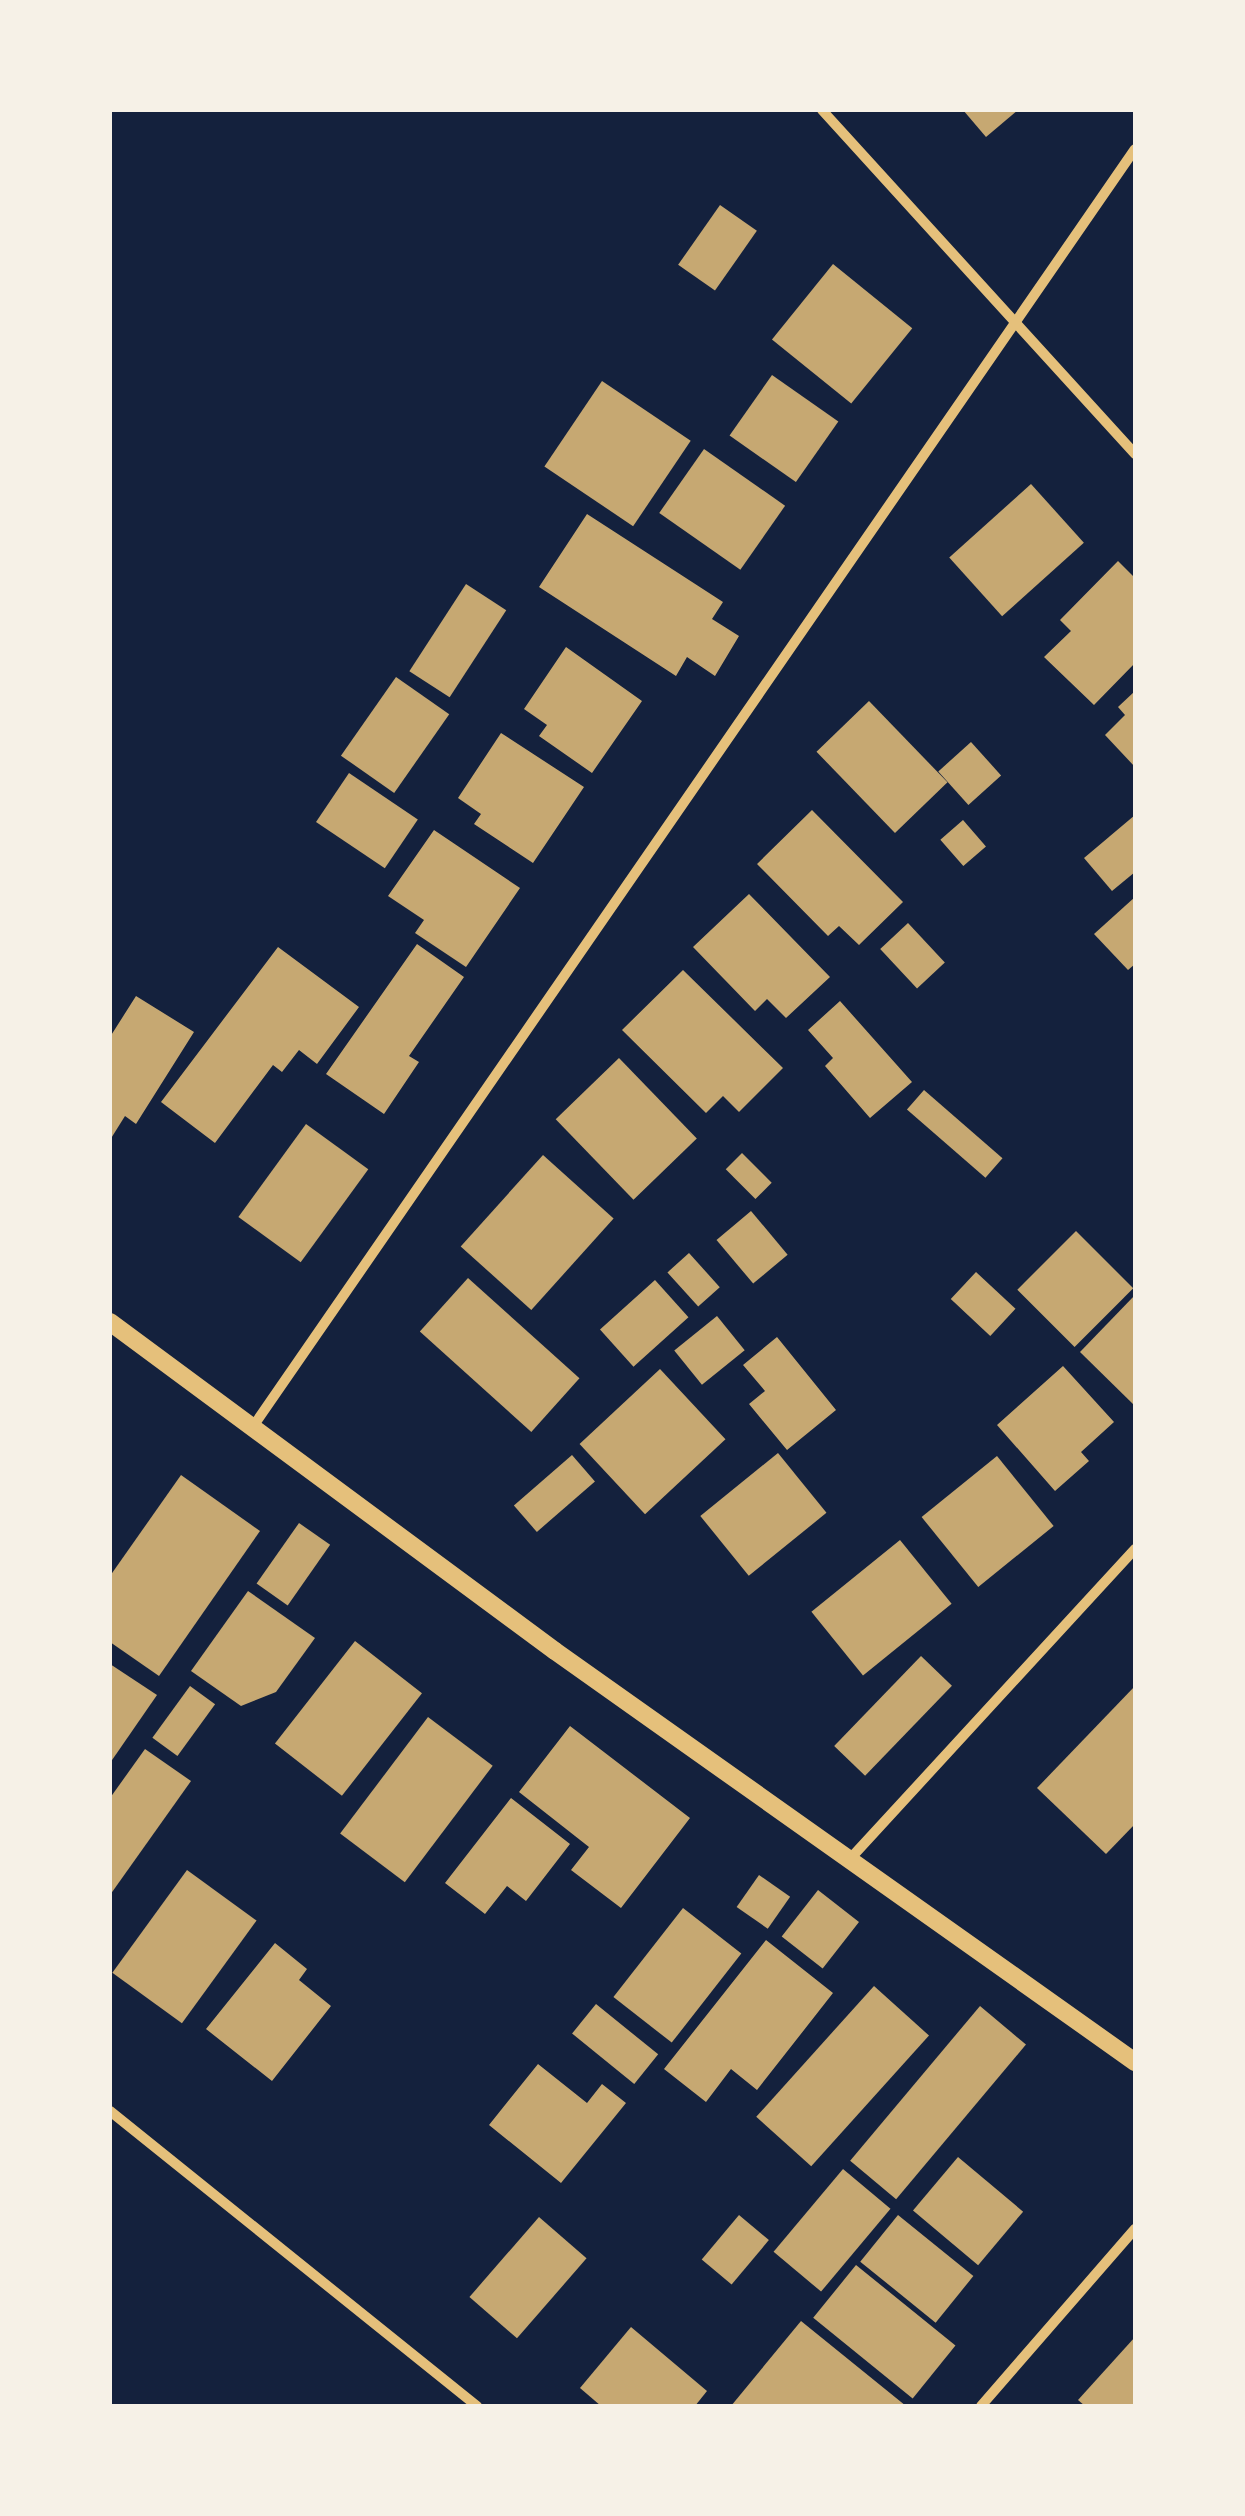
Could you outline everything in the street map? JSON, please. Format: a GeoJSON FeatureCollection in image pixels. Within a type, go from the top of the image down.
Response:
{"type":"FeatureCollection","features":[{"type":"Feature","properties":{"kind":"street"},"geometry":{"type":"LineString","coordinates":[[822,110],[1018,320],[1135,454]]}},
{"type":"Feature","properties":{"kind":"street"},"geometry":{"type":"LineString","coordinates":[[252,1428],[1135,149]]}},
{"type":"Feature","properties":{"kind":"street"},"geometry":{"type":"LineString","coordinates":[[110,1322],[848,1861],[1135,2062]]}},
{"type":"Feature","properties":{"kind":"street"},"geometry":{"type":"LineString","coordinates":[[848,1861],[1135,1550]]}},
{"type":"Feature","properties":{"kind":"street"},"geometry":{"type":"LineString","coordinates":[[110,2111],[477,2406]]}},
{"type":"Feature","properties":{"kind":"street"},"geometry":{"type":"LineString","coordinates":[[981,2406],[1135,2229]]}},
{"type":"Feature","properties":{"kind":"building"},"geometry":{"type":"Polygon","coordinates":[[[963,110],[1018,110],[986,137],[963,110]]]}},
{"type":"Feature","properties":{"kind":"building"},"geometry":{"type":"Polygon","coordinates":[[[720,205],[757,231],[715,291],[678,265],[720,205]]]}},
{"type":"Feature","properties":{"kind":"building"},"geometry":{"type":"Polygon","coordinates":[[[833,264],[912,328],[851,404],[772,339],[833,264]]]}},
{"type":"Feature","properties":{"kind":"building"},"geometry":{"type":"Polygon","coordinates":[[[772,375],[838,421],[796,482],[730,436],[772,375]]]}},
{"type":"Feature","properties":{"kind":"building"},"geometry":{"type":"Polygon","coordinates":[[[602,381],[691,441],[633,526],[544,466],[602,381]]]}},
{"type":"Feature","properties":{"kind":"building"},"geometry":{"type":"Polygon","coordinates":[[[704,449],[785,506],[740,570],[659,513],[704,449]]]}},
{"type":"Feature","properties":{"kind":"building"},"geometry":{"type":"Polygon","coordinates":[[[1031,484],[1084,543],[1002,616],[949,558],[1031,484]]]}},
{"type":"Feature","properties":{"kind":"building"},"geometry":{"type":"Polygon","coordinates":[[[587,514],[723,602],[712,619],[739,636],[715,676],[687,657],[676,676],[539,587],[587,514]]]}},
{"type":"Feature","properties":{"kind":"building"},"geometry":{"type":"Polygon","coordinates":[[[1118,561],[1135,578],[1135,663],[1094,705],[1044,657],[1071,631],[1060,620],[1118,561]]]}},
{"type":"Feature","properties":{"kind":"building"},"geometry":{"type":"Polygon","coordinates":[[[466,584],[506,610],[450,697],[409,671],[466,584]]]}},
{"type":"Feature","properties":{"kind":"building"},"geometry":{"type":"Polygon","coordinates":[[[566,647],[642,701],[592,773],[539,736],[547,725],[524,709],[566,647]]]}},
{"type":"Feature","properties":{"kind":"building"},"geometry":{"type":"Polygon","coordinates":[[[396,677],[449,714],[394,793],[341,756],[396,677]]]}},
{"type":"Feature","properties":{"kind":"building"},"geometry":{"type":"Polygon","coordinates":[[[1135,691],[1135,767],[1105,735],[1125,715],[1118,707],[1135,691]]]}},
{"type":"Feature","properties":{"kind":"building"},"geometry":{"type":"Polygon","coordinates":[[[869,701],[947,782],[895,833],[816,752],[869,701]]]}},
{"type":"Feature","properties":{"kind":"building"},"geometry":{"type":"Polygon","coordinates":[[[501,733],[584,787],[533,863],[474,824],[481,814],[458,798],[501,733]]]}},
{"type":"Feature","properties":{"kind":"building"},"geometry":{"type":"Polygon","coordinates":[[[971,742],[1001,775],[968,805],[938,771],[971,742]]]}},
{"type":"Feature","properties":{"kind":"building"},"geometry":{"type":"Polygon","coordinates":[[[349,773],[418,819],[385,868],[316,822],[349,773]]]}},
{"type":"Feature","properties":{"kind":"building"},"geometry":{"type":"Polygon","coordinates":[[[812,810],[903,902],[859,945],[839,926],[828,936],[757,864],[812,810]]]}},
{"type":"Feature","properties":{"kind":"building"},"geometry":{"type":"Polygon","coordinates":[[[1135,815],[1135,872],[1112,891],[1084,858],[1135,815]]]}},
{"type":"Feature","properties":{"kind":"building"},"geometry":{"type":"Polygon","coordinates":[[[963,820],[986,846],[963,866],[940,840],[963,820]]]}},
{"type":"Feature","properties":{"kind":"building"},"geometry":{"type":"Polygon","coordinates":[[[434,830],[520,888],[466,967],[415,933],[424,920],[388,896],[434,830]]]}},
{"type":"Feature","properties":{"kind":"building"},"geometry":{"type":"Polygon","coordinates":[[[749,894],[830,977],[786,1018],[767,999],[755,1011],[693,947],[749,894]]]}},
{"type":"Feature","properties":{"kind":"building"},"geometry":{"type":"Polygon","coordinates":[[[1135,897],[1135,964],[1128,970],[1094,934],[1135,897]]]}},
{"type":"Feature","properties":{"kind":"building"},"geometry":{"type":"Polygon","coordinates":[[[908,923],[945,962],[917,988],[880,949],[908,923]]]}},
{"type":"Feature","properties":{"kind":"building"},"geometry":{"type":"Polygon","coordinates":[[[417,944],[464,977],[409,1056],[419,1062],[384,1114],[326,1074],[417,944]]]}},
{"type":"Feature","properties":{"kind":"building"},"geometry":{"type":"Polygon","coordinates":[[[278,947],[359,1007],[317,1064],[299,1050],[282,1072],[273,1065],[215,1143],[161,1102],[278,947]]]}},
{"type":"Feature","properties":{"kind":"building"},"geometry":{"type":"Polygon","coordinates":[[[683,970],[783,1068],[739,1112],[723,1096],[706,1113],[622,1030],[683,970]]]}},
{"type":"Feature","properties":{"kind":"building"},"geometry":{"type":"Polygon","coordinates":[[[136,996],[194,1032],[136,1124],[125,1116],[110,1140],[110,1037],[136,996]]]}},
{"type":"Feature","properties":{"kind":"building"},"geometry":{"type":"Polygon","coordinates":[[[840,1001],[912,1082],[870,1118],[825,1066],[833,1058],[808,1030],[840,1001]]]}},
{"type":"Feature","properties":{"kind":"building"},"geometry":{"type":"Polygon","coordinates":[[[619,1058],[697,1139],[633,1200],[556,1119],[619,1058]]]}},
{"type":"Feature","properties":{"kind":"building"},"geometry":{"type":"Polygon","coordinates":[[[924,1090],[1002,1158],[985,1178],[907,1110],[924,1090]]]}},
{"type":"Feature","properties":{"kind":"building"},"geometry":{"type":"Polygon","coordinates":[[[306,1124],[368,1169],[301,1262],[238,1217],[306,1124]]]}},
{"type":"Feature","properties":{"kind":"building"},"geometry":{"type":"Polygon","coordinates":[[[742,1153],[772,1183],[755,1199],[726,1169],[742,1153]]]}},
{"type":"Feature","properties":{"kind":"building"},"geometry":{"type":"Polygon","coordinates":[[[543,1155],[614,1219],[531,1310],[461,1246],[543,1155]]]}},
{"type":"Feature","properties":{"kind":"building"},"geometry":{"type":"Polygon","coordinates":[[[751,1211],[788,1255],[753,1284],[717,1240],[751,1211]]]}},
{"type":"Feature","properties":{"kind":"building"},"geometry":{"type":"Polygon","coordinates":[[[1076,1231],[1133,1288],[1075,1347],[1017,1290],[1076,1231]]]}},
{"type":"Feature","properties":{"kind":"building"},"geometry":{"type":"Polygon","coordinates":[[[689,1253],[720,1287],[698,1307],[667,1272],[689,1253]]]}},
{"type":"Feature","properties":{"kind":"building"},"geometry":{"type":"Polygon","coordinates":[[[976,1272],[1015,1309],[990,1336],[951,1299],[976,1272]]]}},
{"type":"Feature","properties":{"kind":"building"},"geometry":{"type":"Polygon","coordinates":[[[468,1278],[579,1378],[531,1432],[420,1332],[468,1278]]]}},
{"type":"Feature","properties":{"kind":"building"},"geometry":{"type":"Polygon","coordinates":[[[655,1280],[688,1317],[633,1367],[600,1330],[655,1280]]]}},
{"type":"Feature","properties":{"kind":"building"},"geometry":{"type":"Polygon","coordinates":[[[1135,1295],[1135,1406],[1080,1352],[1135,1295]]]}},
{"type":"Feature","properties":{"kind":"building"},"geometry":{"type":"Polygon","coordinates":[[[717,1316],[745,1350],[702,1385],[674,1351],[717,1316]]]}},
{"type":"Feature","properties":{"kind":"building"},"geometry":{"type":"Polygon","coordinates":[[[777,1337],[836,1410],[787,1450],[749,1404],[765,1391],[743,1365],[777,1337]]]}},
{"type":"Feature","properties":{"kind":"building"},"geometry":{"type":"Polygon","coordinates":[[[1063,1366],[1114,1422],[1081,1452],[1089,1461],[1055,1491],[997,1425],[1063,1366]]]}},
{"type":"Feature","properties":{"kind":"building"},"geometry":{"type":"Polygon","coordinates":[[[660,1369],[725,1439],[645,1514],[580,1444],[660,1369]]]}},
{"type":"Feature","properties":{"kind":"building"},"geometry":{"type":"Polygon","coordinates":[[[778,1453],[826,1513],[749,1576],[700,1516],[778,1453]]]}},
{"type":"Feature","properties":{"kind":"building"},"geometry":{"type":"Polygon","coordinates":[[[572,1455],[595,1481],[537,1532],[514,1506],[572,1455]]]}},
{"type":"Feature","properties":{"kind":"building"},"geometry":{"type":"Polygon","coordinates":[[[997,1456],[1054,1526],[978,1587],[922,1517],[997,1456]]]}},
{"type":"Feature","properties":{"kind":"building"},"geometry":{"type":"Polygon","coordinates":[[[181,1475],[260,1531],[159,1676],[110,1642],[110,1576],[181,1475]]]}},
{"type":"Feature","properties":{"kind":"building"},"geometry":{"type":"Polygon","coordinates":[[[299,1523],[330,1545],[288,1605],[257,1584],[299,1523]]]}},
{"type":"Feature","properties":{"kind":"building"},"geometry":{"type":"Polygon","coordinates":[[[900,1540],[952,1604],[863,1675],[811,1612],[900,1540]]]}},
{"type":"Feature","properties":{"kind":"building"},"geometry":{"type":"Polygon","coordinates":[[[248,1591],[315,1638],[276,1692],[241,1706],[191,1671],[248,1591]]]}},
{"type":"Feature","properties":{"kind":"building"},"geometry":{"type":"Polygon","coordinates":[[[355,1641],[422,1693],[342,1796],[275,1743],[355,1641]]]}},
{"type":"Feature","properties":{"kind":"building"},"geometry":{"type":"Polygon","coordinates":[[[921,1656],[952,1686],[865,1776],[834,1746],[921,1656]]]}},
{"type":"Feature","properties":{"kind":"building"},"geometry":{"type":"Polygon","coordinates":[[[110,1664],[157,1695],[110,1763],[110,1664]]]}},
{"type":"Feature","properties":{"kind":"building"},"geometry":{"type":"Polygon","coordinates":[[[190,1686],[215,1704],[177,1756],[152,1738],[190,1686]]]}},
{"type":"Feature","properties":{"kind":"building"},"geometry":{"type":"Polygon","coordinates":[[[1135,1686],[1135,1824],[1106,1854],[1037,1788],[1135,1686]]]}},
{"type":"Feature","properties":{"kind":"building"},"geometry":{"type":"Polygon","coordinates":[[[428,1717],[493,1766],[405,1882],[340,1834],[428,1717]]]}},
{"type":"Feature","properties":{"kind":"building"},"geometry":{"type":"Polygon","coordinates":[[[570,1726],[690,1818],[621,1908],[571,1870],[589,1847],[519,1792],[570,1726]]]}},
{"type":"Feature","properties":{"kind":"building"},"geometry":{"type":"Polygon","coordinates":[[[145,1749],[191,1781],[110,1895],[110,1798],[145,1749]]]}},
{"type":"Feature","properties":{"kind":"building"},"geometry":{"type":"Polygon","coordinates":[[[511,1798],[570,1844],[526,1901],[507,1886],[485,1914],[445,1883],[511,1798]]]}},
{"type":"Feature","properties":{"kind":"building"},"geometry":{"type":"Polygon","coordinates":[[[187,1870],[257,1921],[182,2023],[112,1973],[187,1870]]]}},
{"type":"Feature","properties":{"kind":"building"},"geometry":{"type":"Polygon","coordinates":[[[759,1875],[790,1897],[768,1929],[737,1907],[759,1875]]]}},
{"type":"Feature","properties":{"kind":"building"},"geometry":{"type":"Polygon","coordinates":[[[818,1890],[859,1922],[823,1969],[782,1936],[818,1890]]]}},
{"type":"Feature","properties":{"kind":"building"},"geometry":{"type":"Polygon","coordinates":[[[683,1908],[741,1954],[672,2043],[613,1997],[683,1908]]]}},
{"type":"Feature","properties":{"kind":"building"},"geometry":{"type":"Polygon","coordinates":[[[766,1940],[833,1993],[757,2090],[731,2069],[706,2102],[664,2069],[766,1940]]]}},
{"type":"Feature","properties":{"kind":"building"},"geometry":{"type":"Polygon","coordinates":[[[275,1943],[307,1969],[299,1980],[331,2006],[272,2081],[206,2029],[275,1943]]]}},
{"type":"Feature","properties":{"kind":"building"},"geometry":{"type":"Polygon","coordinates":[[[874,1986],[929,2036],[811,2166],[756,2117],[874,1986]]]}},
{"type":"Feature","properties":{"kind":"building"},"geometry":{"type":"Polygon","coordinates":[[[596,2004],[658,2054],[634,2084],[572,2034],[596,2004]]]}},
{"type":"Feature","properties":{"kind":"building"},"geometry":{"type":"Polygon","coordinates":[[[980,2006],[1026,2045],[896,2199],[850,2161],[980,2006]]]}},
{"type":"Feature","properties":{"kind":"building"},"geometry":{"type":"Polygon","coordinates":[[[538,2064],[587,2103],[602,2084],[626,2103],[561,2183],[489,2125],[538,2064]]]}},
{"type":"Feature","properties":{"kind":"building"},"geometry":{"type":"Polygon","coordinates":[[[958,2157],[1023,2212],[978,2265],[913,2211],[958,2157]]]}},
{"type":"Feature","properties":{"kind":"building"},"geometry":{"type":"Polygon","coordinates":[[[843,2169],[890,2209],[821,2292],[774,2252],[843,2169]]]}},
{"type":"Feature","properties":{"kind":"building"},"geometry":{"type":"Polygon","coordinates":[[[739,2215],[769,2240],[732,2284],[702,2259],[739,2215]]]}},
{"type":"Feature","properties":{"kind":"building"},"geometry":{"type":"Polygon","coordinates":[[[898,2215],[973,2276],[936,2323],[860,2262],[898,2215]]]}},
{"type":"Feature","properties":{"kind":"building"},"geometry":{"type":"Polygon","coordinates":[[[539,2217],[587,2258],[517,2338],[469,2297],[539,2217]]]}},
{"type":"Feature","properties":{"kind":"building"},"geometry":{"type":"Polygon","coordinates":[[[856,2265],[955,2346],[913,2398],[813,2318],[856,2265]]]}},
{"type":"Feature","properties":{"kind":"building"},"geometry":{"type":"Polygon","coordinates":[[[801,2321],[906,2406],[731,2406],[801,2321]]]}},
{"type":"Feature","properties":{"kind":"building"},"geometry":{"type":"Polygon","coordinates":[[[631,2327],[707,2391],[695,2406],[601,2406],[580,2388],[631,2327]]]}},
{"type":"Feature","properties":{"kind":"building"},"geometry":{"type":"Polygon","coordinates":[[[1135,2337],[1135,2406],[1085,2406],[1078,2400],[1135,2337]]]}}]}
